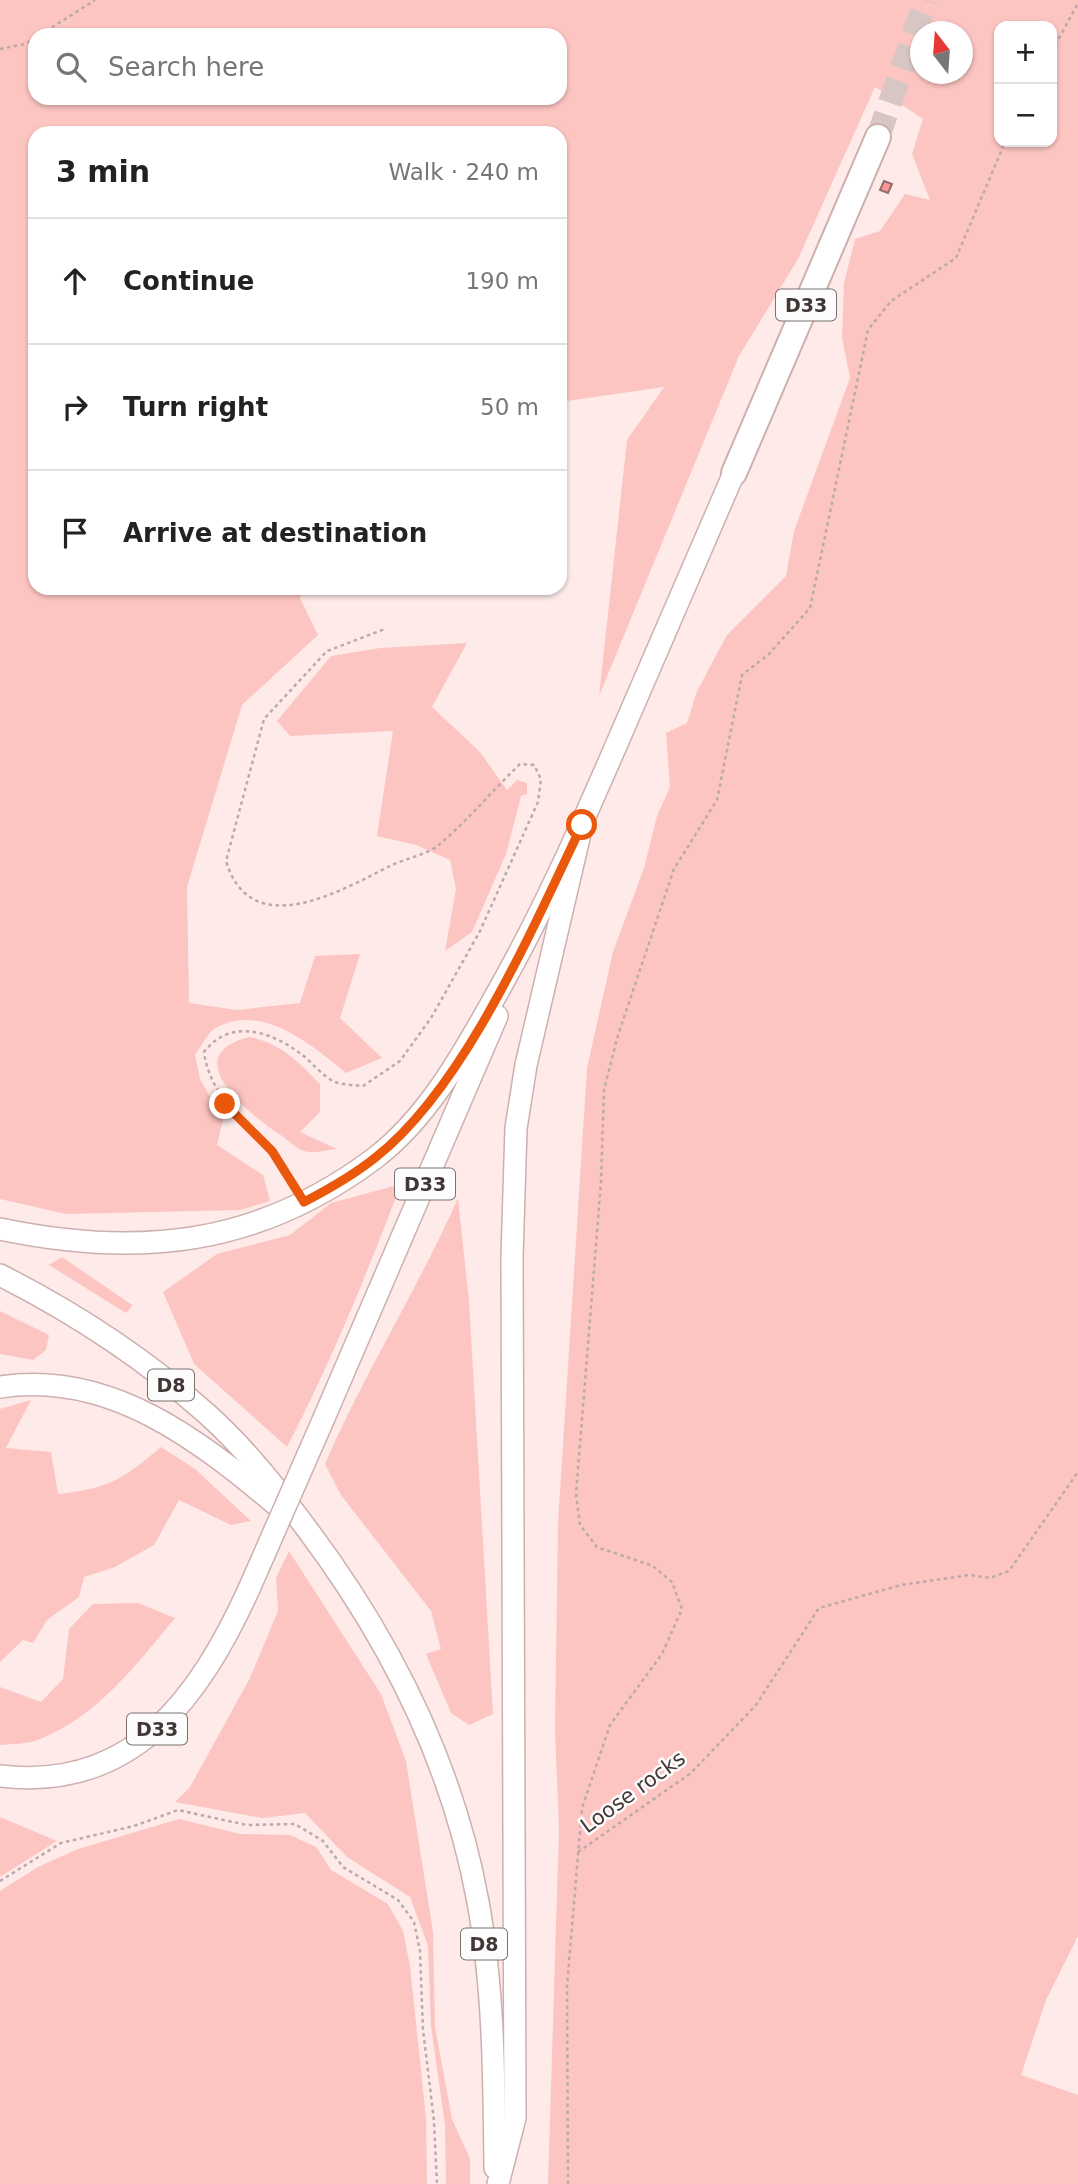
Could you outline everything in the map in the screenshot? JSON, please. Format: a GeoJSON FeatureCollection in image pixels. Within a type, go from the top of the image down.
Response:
{"type":"FeatureCollection","features":[{"type":"Feature","properties":{"kind":"highway","name":"D33"},"geometry":{"type":"LineString","coordinates":[[734,473],[878,137]]}},
{"type":"Feature","properties":{"kind":"main road","name":"D33"},"geometry":{"type":"LineString","coordinates":[[0,1776],[29,1779],[86,1769],[139,1744],[165,1723],[204,1676],[249,1589],[491,1031],[523,948],[582,825],[734,473]]}},
{"type":"Feature","properties":{"kind":"main road"},"geometry":{"type":"LineString","coordinates":[[497,2184],[515,2118],[512,1257],[516,1128],[540,996],[582,825]]}},
{"type":"Feature","properties":{"kind":"main road"},"geometry":{"type":"LineString","coordinates":[[0,1229],[95,1243],[150,1245],[224,1232],[304,1202],[377,1157],[405,1130],[462,1054],[523,948]]}},
{"type":"Feature","properties":{"kind":"main road","name":"D8"},"geometry":{"type":"LineString","coordinates":[[0,1275],[64,1308],[120,1345],[208,1415],[256,1464],[310,1533],[363,1611],[406,1685],[434,1748],[459,1823],[478,1901],[487,1966],[494,2068],[497,2184]]}},
{"type":"Feature","properties":{"kind":"main road"},"geometry":{"type":"LineString","coordinates":[[0,1387],[58,1384],[100,1393],[146,1411],[173,1427],[242,1477],[310,1533]]}},
{"type":"Feature","properties":{"kind":"path"},"geometry":{"type":"LineString","coordinates":[[51,28],[95,0]]}},
{"type":"Feature","properties":{"kind":"path"},"geometry":{"type":"LineString","coordinates":[[1057,42],[1078,3]]}},
{"type":"Feature","properties":{"kind":"path"},"geometry":{"type":"LineString","coordinates":[[0,49],[28,42]]}},
{"type":"Feature","properties":{"kind":"path"},"geometry":{"type":"LineString","coordinates":[[568,2184],[567,1986],[582,1808],[610,1726],[662,1654],[682,1609],[672,1582],[653,1566],[597,1547],[580,1525],[576,1494],[601,1182],[604,1090],[618,1035],[674,869],[717,800],[742,676],[769,654],[810,608],[868,330],[891,301],[956,258],[1003,147]]}},
{"type":"Feature","properties":{"kind":"path"},"geometry":{"type":"LineString","coordinates":[[304,1202],[272,1151],[225,1104],[207,1073],[204,1052],[215,1038],[232,1031],[262,1032],[299,1052],[335,1082],[363,1086],[400,1061],[431,1018],[480,931],[538,802],[541,779],[534,765],[520,764],[438,846],[327,897],[294,907],[252,899],[231,877],[226,862],[264,719],[327,650],[386,629]]}},
{"type":"Feature","properties":{"kind":"path","name":"Loose rocks"},"geometry":{"type":"LineString","coordinates":[[578,1852],[691,1773],[756,1705],[819,1608],[901,1585],[970,1575],[990,1577],[1009,1571],[1078,1472]]}},
{"type":"Feature","properties":{"kind":"path"},"geometry":{"type":"LineString","coordinates":[[0,1881],[61,1843],[134,1826],[178,1810],[247,1825],[295,1824],[323,1841],[343,1867],[398,1900],[414,1922],[420,1951],[423,2030],[434,2121],[437,2184]]}},
{"type":"Feature","properties":{"kind":"shaded area"},"geometry":{"type":"Polygon","coordinates":[[[0,0],[1078,0],[1078,1936],[1046,2000],[1021,2075],[1078,2095],[1078,2184],[548,2184],[559,1829],[555,1729],[558,1523],[587,1068],[613,952],[644,868],[657,816],[670,787],[666,733],[687,723],[697,691],[727,635],[786,576],[794,531],[850,378],[842,338],[844,283],[855,239],[880,231],[905,194],[930,200],[912,154],[923,119],[875,87],[798,259],[739,356],[599,696],[627,440],[664,387],[567,401],[567,126],[28,126],[28,595],[302,595],[300,598],[318,635],[242,705],[187,887],[189,1003],[237,1010],[300,1003],[315,956],[360,954],[340,1018],[382,1058],[346,1073],[302,1039],[267,1023],[250,1020],[232,1022],[214,1029],[209,1034],[195,1055],[200,1079],[223,1120],[217,1145],[263,1175],[270,1201],[240,1210],[66,1214],[0,1199],[0,0]]]}},
{"type":"Feature","properties":{"kind":"shaded area"},"geometry":{"type":"Polygon","coordinates":[[[467,643],[432,707],[480,752],[507,790],[517,780],[527,783],[527,794],[521,796],[506,854],[472,932],[445,951],[456,889],[450,860],[416,845],[377,836],[393,731],[290,736],[277,721],[331,656],[380,648],[467,643]]]}},
{"type":"Feature","properties":{"kind":"shaded area"},"geometry":{"type":"Polygon","coordinates":[[[250,1037],[280,1049],[297,1061],[320,1084],[320,1112],[300,1132],[337,1149],[312,1152],[298,1148],[253,1114],[226,1085],[218,1071],[218,1057],[228,1046],[250,1037]]]}},
{"type":"Feature","properties":{"kind":"shaded area"},"geometry":{"type":"Polygon","coordinates":[[[401,1184],[348,1317],[287,1447],[194,1364],[163,1292],[217,1254],[290,1235],[331,1203],[401,1184]]]}},
{"type":"Feature","properties":{"kind":"shaded area"},"geometry":{"type":"Polygon","coordinates":[[[458,1198],[469,1301],[493,1714],[469,1725],[451,1713],[426,1654],[441,1649],[431,1611],[341,1495],[325,1464],[458,1198]]]}},
{"type":"Feature","properties":{"kind":"shaded area"},"geometry":{"type":"Polygon","coordinates":[[[62,1257],[133,1305],[126,1313],[49,1265],[62,1257]]]}},
{"type":"Feature","properties":{"kind":"shaded area"},"geometry":{"type":"Polygon","coordinates":[[[0,1311],[49,1335],[46,1350],[33,1360],[0,1354],[0,1311]]]}},
{"type":"Feature","properties":{"kind":"shaded area"},"geometry":{"type":"Polygon","coordinates":[[[31,1400],[6,1448],[51,1452],[58,1494],[90,1489],[114,1481],[161,1447],[195,1469],[251,1521],[231,1525],[179,1500],[154,1545],[115,1567],[84,1577],[79,1597],[47,1620],[33,1643],[23,1640],[0,1662],[0,1409],[31,1400]]]}},
{"type":"Feature","properties":{"kind":"shaded area"},"geometry":{"type":"Polygon","coordinates":[[[289,1551],[381,1694],[406,1761],[433,1932],[435,2027],[452,2119],[470,2159],[470,2184],[446,2184],[445,2125],[431,2026],[428,1946],[410,1897],[347,1857],[305,1813],[262,1818],[175,1802],[190,1787],[250,1678],[278,1611],[276,1578],[289,1551]]]}},
{"type":"Feature","properties":{"kind":"shaded area"},"geometry":{"type":"Polygon","coordinates":[[[138,1603],[175,1618],[114,1688],[79,1718],[59,1730],[34,1741],[0,1745],[0,1687],[41,1702],[63,1679],[69,1629],[93,1604],[138,1603]]]}},
{"type":"Feature","properties":{"kind":"shaded area"},"geometry":{"type":"Polygon","coordinates":[[[0,1817],[57,1841],[0,1877],[0,1817]]]}},
{"type":"Feature","properties":{"kind":"shaded area"},"geometry":{"type":"Polygon","coordinates":[[[179,1819],[240,1834],[290,1835],[316,1847],[331,1870],[388,1904],[403,1931],[410,1966],[426,2118],[427,2184],[0,2184],[0,1891],[38,1867],[78,1849],[179,1819]]]}},
{"type":"Feature","properties":{"kind":"building"},"geometry":{"type":"Polygon","coordinates":[[[884,181],[892,184],[888,193],[880,190],[884,181]]]}},
{"type":"Feature","properties":{"kind":"tunnel"},"geometry":{"type":"LineString","coordinates":[[878,137],[926,0]]}},
{"type":"Feature","properties":{"kind":"route"},"geometry":{"type":"LineString","coordinates":[[225,1104],[272,1151],[304,1202],[338,1184],[377,1157],[405,1130],[436,1093],[462,1054],[523,948],[582,825]]}}]}
